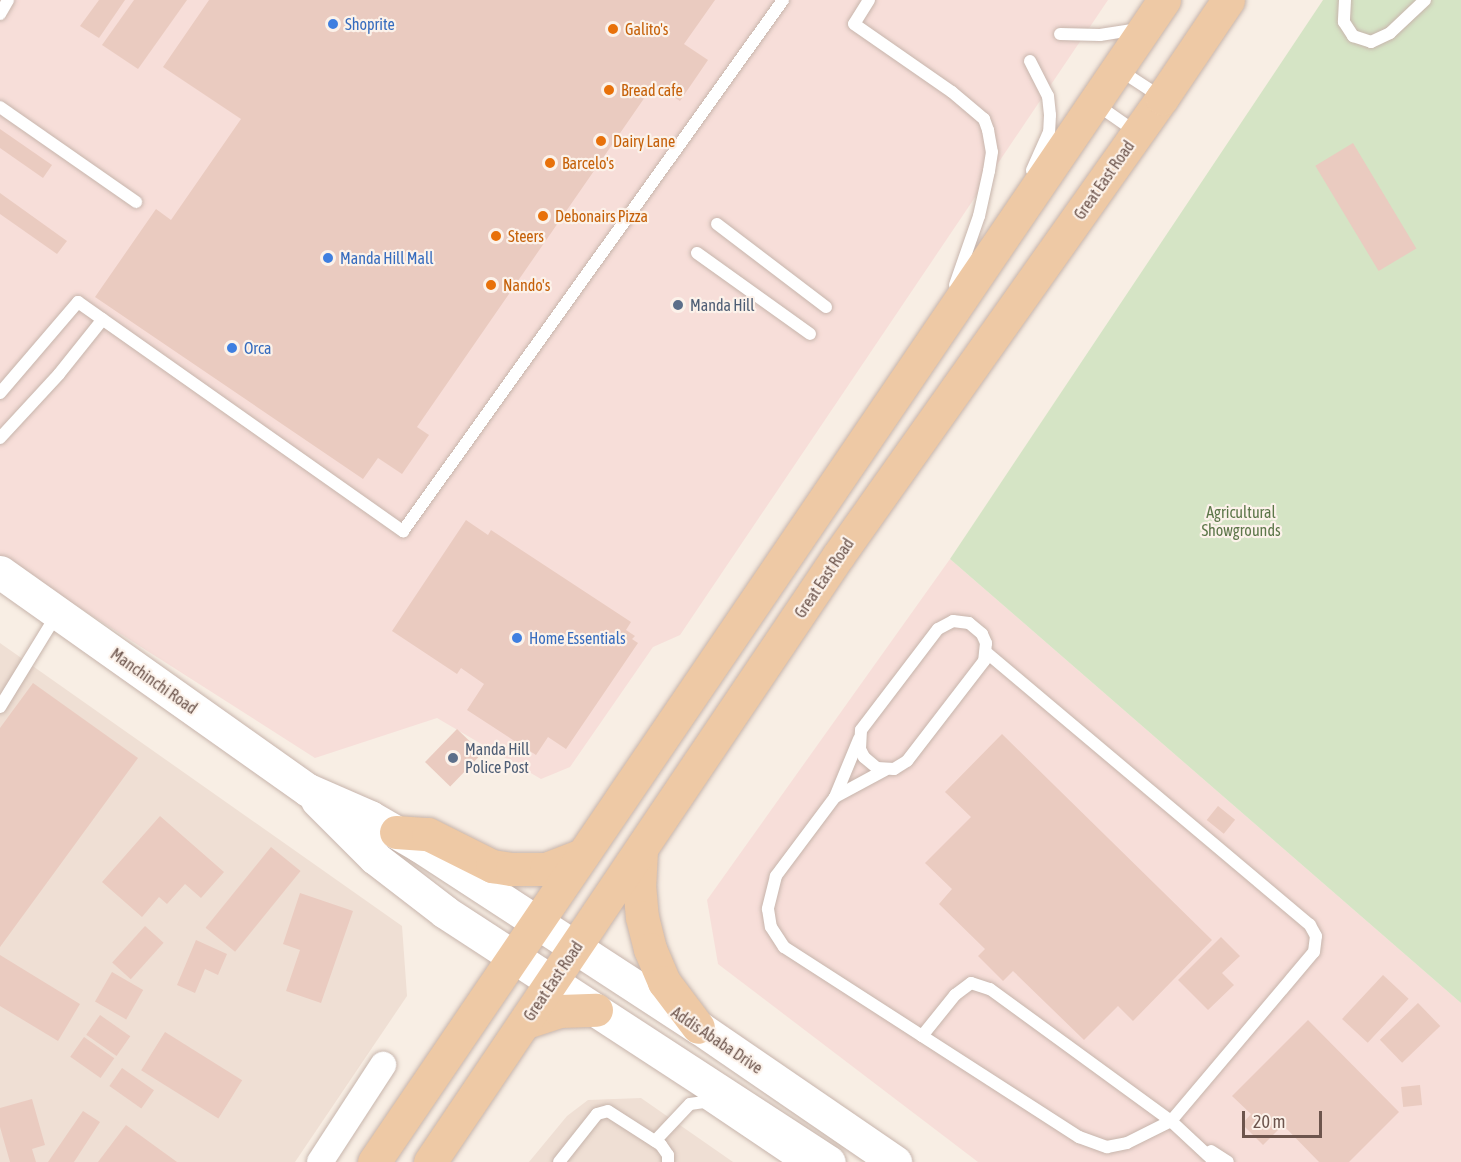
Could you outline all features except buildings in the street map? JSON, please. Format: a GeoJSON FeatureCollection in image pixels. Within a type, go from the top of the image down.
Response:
{"type":"FeatureCollection","features":[{"type":"Feature","properties":{"kind":"main road"},"geometry":{"type":"LineString","coordinates":[[374,1162],[1164,0]]}},
{"type":"Feature","properties":{"kind":"main road","name":"Great East Road"},"geometry":{"type":"LineString","coordinates":[[430,1162],[553,983],[838,556],[1162,98],[1228,0]]}},
{"type":"Feature","properties":{"kind":"main road","name":"Manchinchi Road"},"geometry":{"type":"LineString","coordinates":[[0,572],[308,790],[353,838],[396,875],[513,957]]}},
{"type":"Feature","properties":{"kind":"main road","name":"Manchinchi Road"},"geometry":{"type":"LineString","coordinates":[[308,790],[370,817],[537,922]]}},
{"type":"Feature","properties":{"kind":"main road"},"geometry":{"type":"LineString","coordinates":[[396,832],[428,834],[492,866],[512,869],[546,869],[582,855]]}},
{"type":"Feature","properties":{"kind":"main road"},"geometry":{"type":"LineString","coordinates":[[641,851],[639,884],[642,917],[650,949],[664,982],[698,1027]]}},
{"type":"Feature","properties":{"kind":"main road","name":"Addis Ababa Drive"},"geometry":{"type":"LineString","coordinates":[[537,922],[698,1027],[895,1162]]}},
{"type":"Feature","properties":{"kind":"main road"},"geometry":{"type":"LineString","coordinates":[[513,957],[829,1162]]}},
{"type":"Feature","properties":{"kind":"main road"},"geometry":{"type":"LineString","coordinates":[[526,1022],[560,1011],[596,1010]]}},
{"type":"Feature","properties":{"kind":"street"},"geometry":{"type":"LineString","coordinates":[[320,1162],[383,1065]]}},
{"type":"Feature","properties":{"kind":"lane"},"geometry":{"type":"LineString","coordinates":[[0,14],[9,0]]}},
{"type":"Feature","properties":{"kind":"lane"},"geometry":{"type":"LineString","coordinates":[[0,393],[78,302],[403,531],[783,0]]}},
{"type":"Feature","properties":{"kind":"lane"},"geometry":{"type":"LineString","coordinates":[[869,0],[854,24],[952,92],[984,119],[988,130],[992,152],[979,216],[938,334]]}},
{"type":"Feature","properties":{"kind":"lane"},"geometry":{"type":"LineString","coordinates":[[1345,0],[1344,22],[1353,36],[1371,42],[1390,33],[1425,0]]}},
{"type":"Feature","properties":{"kind":"lane"},"geometry":{"type":"LineString","coordinates":[[1060,34],[1121,33],[1146,27]]}},
{"type":"Feature","properties":{"kind":"lane"},"geometry":{"type":"LineString","coordinates":[[1020,211],[1025,186],[1049,132],[1048,96],[1030,61]]}},
{"type":"Feature","properties":{"kind":"lane"},"geometry":{"type":"LineString","coordinates":[[1117,68],[1162,98]]}},
{"type":"Feature","properties":{"kind":"lane"},"geometry":{"type":"LineString","coordinates":[[1093,102],[1137,132]]}},
{"type":"Feature","properties":{"kind":"lane"},"geometry":{"type":"LineString","coordinates":[[0,107],[136,202]]}},
{"type":"Feature","properties":{"kind":"lane"},"geometry":{"type":"LineString","coordinates":[[717,224],[826,307]]}},
{"type":"Feature","properties":{"kind":"lane"},"geometry":{"type":"LineString","coordinates":[[697,253],[810,333]]}},
{"type":"Feature","properties":{"kind":"lane"},"geometry":{"type":"LineString","coordinates":[[0,438],[59,374],[103,319]]}},
{"type":"Feature","properties":{"kind":"lane"},"geometry":{"type":"LineString","coordinates":[[0,707],[58,613]]}},
{"type":"Feature","properties":{"kind":"lane"},"geometry":{"type":"LineString","coordinates":[[835,796],[907,761],[979,669],[986,652],[986,643],[976,627],[961,621],[945,624],[866,722],[835,796],[776,876],[768,909],[771,927],[784,947],[1079,1137],[1107,1147],[1127,1143],[1171,1121],[1314,952],[1316,936],[1310,925],[986,652]]}},
{"type":"Feature","properties":{"kind":"lane"},"geometry":{"type":"LineString","coordinates":[[859,739],[864,758],[870,764],[885,770]]}},
{"type":"Feature","properties":{"kind":"lane"},"geometry":{"type":"LineString","coordinates":[[922,1036],[955,995],[971,983],[990,988],[1171,1121],[1215,1162]]}},
{"type":"Feature","properties":{"kind":"lane"},"geometry":{"type":"LineString","coordinates":[[655,1141],[690,1104],[704,1102],[793,1162]]}},
{"type":"Feature","properties":{"kind":"lane"},"geometry":{"type":"LineString","coordinates":[[559,1162],[597,1114],[608,1111],[655,1141],[668,1155],[668,1162]]}},
{"type":"Feature","properties":{"kind":"lane"},"geometry":{"type":"LineString","coordinates":[[1197,1143],[1228,1162]]}},
{"type":"Feature","properties":{"kind":"shaded area"},"geometry":{"type":"Polygon","coordinates":[[[0,0],[1108,0],[680,635],[653,647],[570,767],[541,779],[437,718],[315,758],[0,557],[0,0]]]}},
{"type":"Feature","properties":{"kind":"shaded area"},"geometry":{"type":"Polygon","coordinates":[[[950,559],[1461,1003],[1461,1162],[978,1162],[718,964],[707,900],[950,559]]]}},
{"type":"Feature","properties":{"kind":"shaded area"},"geometry":{"type":"Polygon","coordinates":[[[0,643],[402,926],[407,996],[295,1162],[0,1162],[0,643]]]}},
{"type":"Feature","properties":{"kind":"shaded area"},"geometry":{"type":"Polygon","coordinates":[[[641,1098],[733,1162],[529,1162],[567,1116],[588,1100],[641,1098]]]}},
{"type":"Feature","properties":{"kind":"green space","name":"Agricultural Showgrounds"},"geometry":{"type":"Polygon","coordinates":[[[1323,0],[1461,0],[1461,1003],[950,559],[1323,0]]]}},
{"type":"Feature","properties":{"kind":"place","name":"Shoprite"},"geometry":{"type":"Point","coordinates":[333,24]}},
{"type":"Feature","properties":{"kind":"place","name":"Galito's"},"geometry":{"type":"Point","coordinates":[613,29]}},
{"type":"Feature","properties":{"kind":"place","name":"Bread cafe"},"geometry":{"type":"Point","coordinates":[609,90]}},
{"type":"Feature","properties":{"kind":"place","name":"Dairy Lane"},"geometry":{"type":"Point","coordinates":[601,141]}},
{"type":"Feature","properties":{"kind":"place","name":"Barcelo's"},"geometry":{"type":"Point","coordinates":[550,163]}},
{"type":"Feature","properties":{"kind":"place","name":"Debonairs Pizza"},"geometry":{"type":"Point","coordinates":[543,216]}},
{"type":"Feature","properties":{"kind":"place","name":"Steers"},"geometry":{"type":"Point","coordinates":[496,236]}},
{"type":"Feature","properties":{"kind":"place","name":"Manda Hill Mall"},"geometry":{"type":"Point","coordinates":[328,258]}},
{"type":"Feature","properties":{"kind":"place","name":"Nando's"},"geometry":{"type":"Point","coordinates":[491,285]}},
{"type":"Feature","properties":{"kind":"place","name":"Manda Hill"},"geometry":{"type":"Point","coordinates":[678,305]}},
{"type":"Feature","properties":{"kind":"place","name":"Orca"},"geometry":{"type":"Point","coordinates":[232,348]}},
{"type":"Feature","properties":{"kind":"place","name":"Home Essentials"},"geometry":{"type":"Point","coordinates":[517,638]}},
{"type":"Feature","properties":{"kind":"place","name":"Manda Hill Police Post"},"geometry":{"type":"Point","coordinates":[453,758]}}]}
